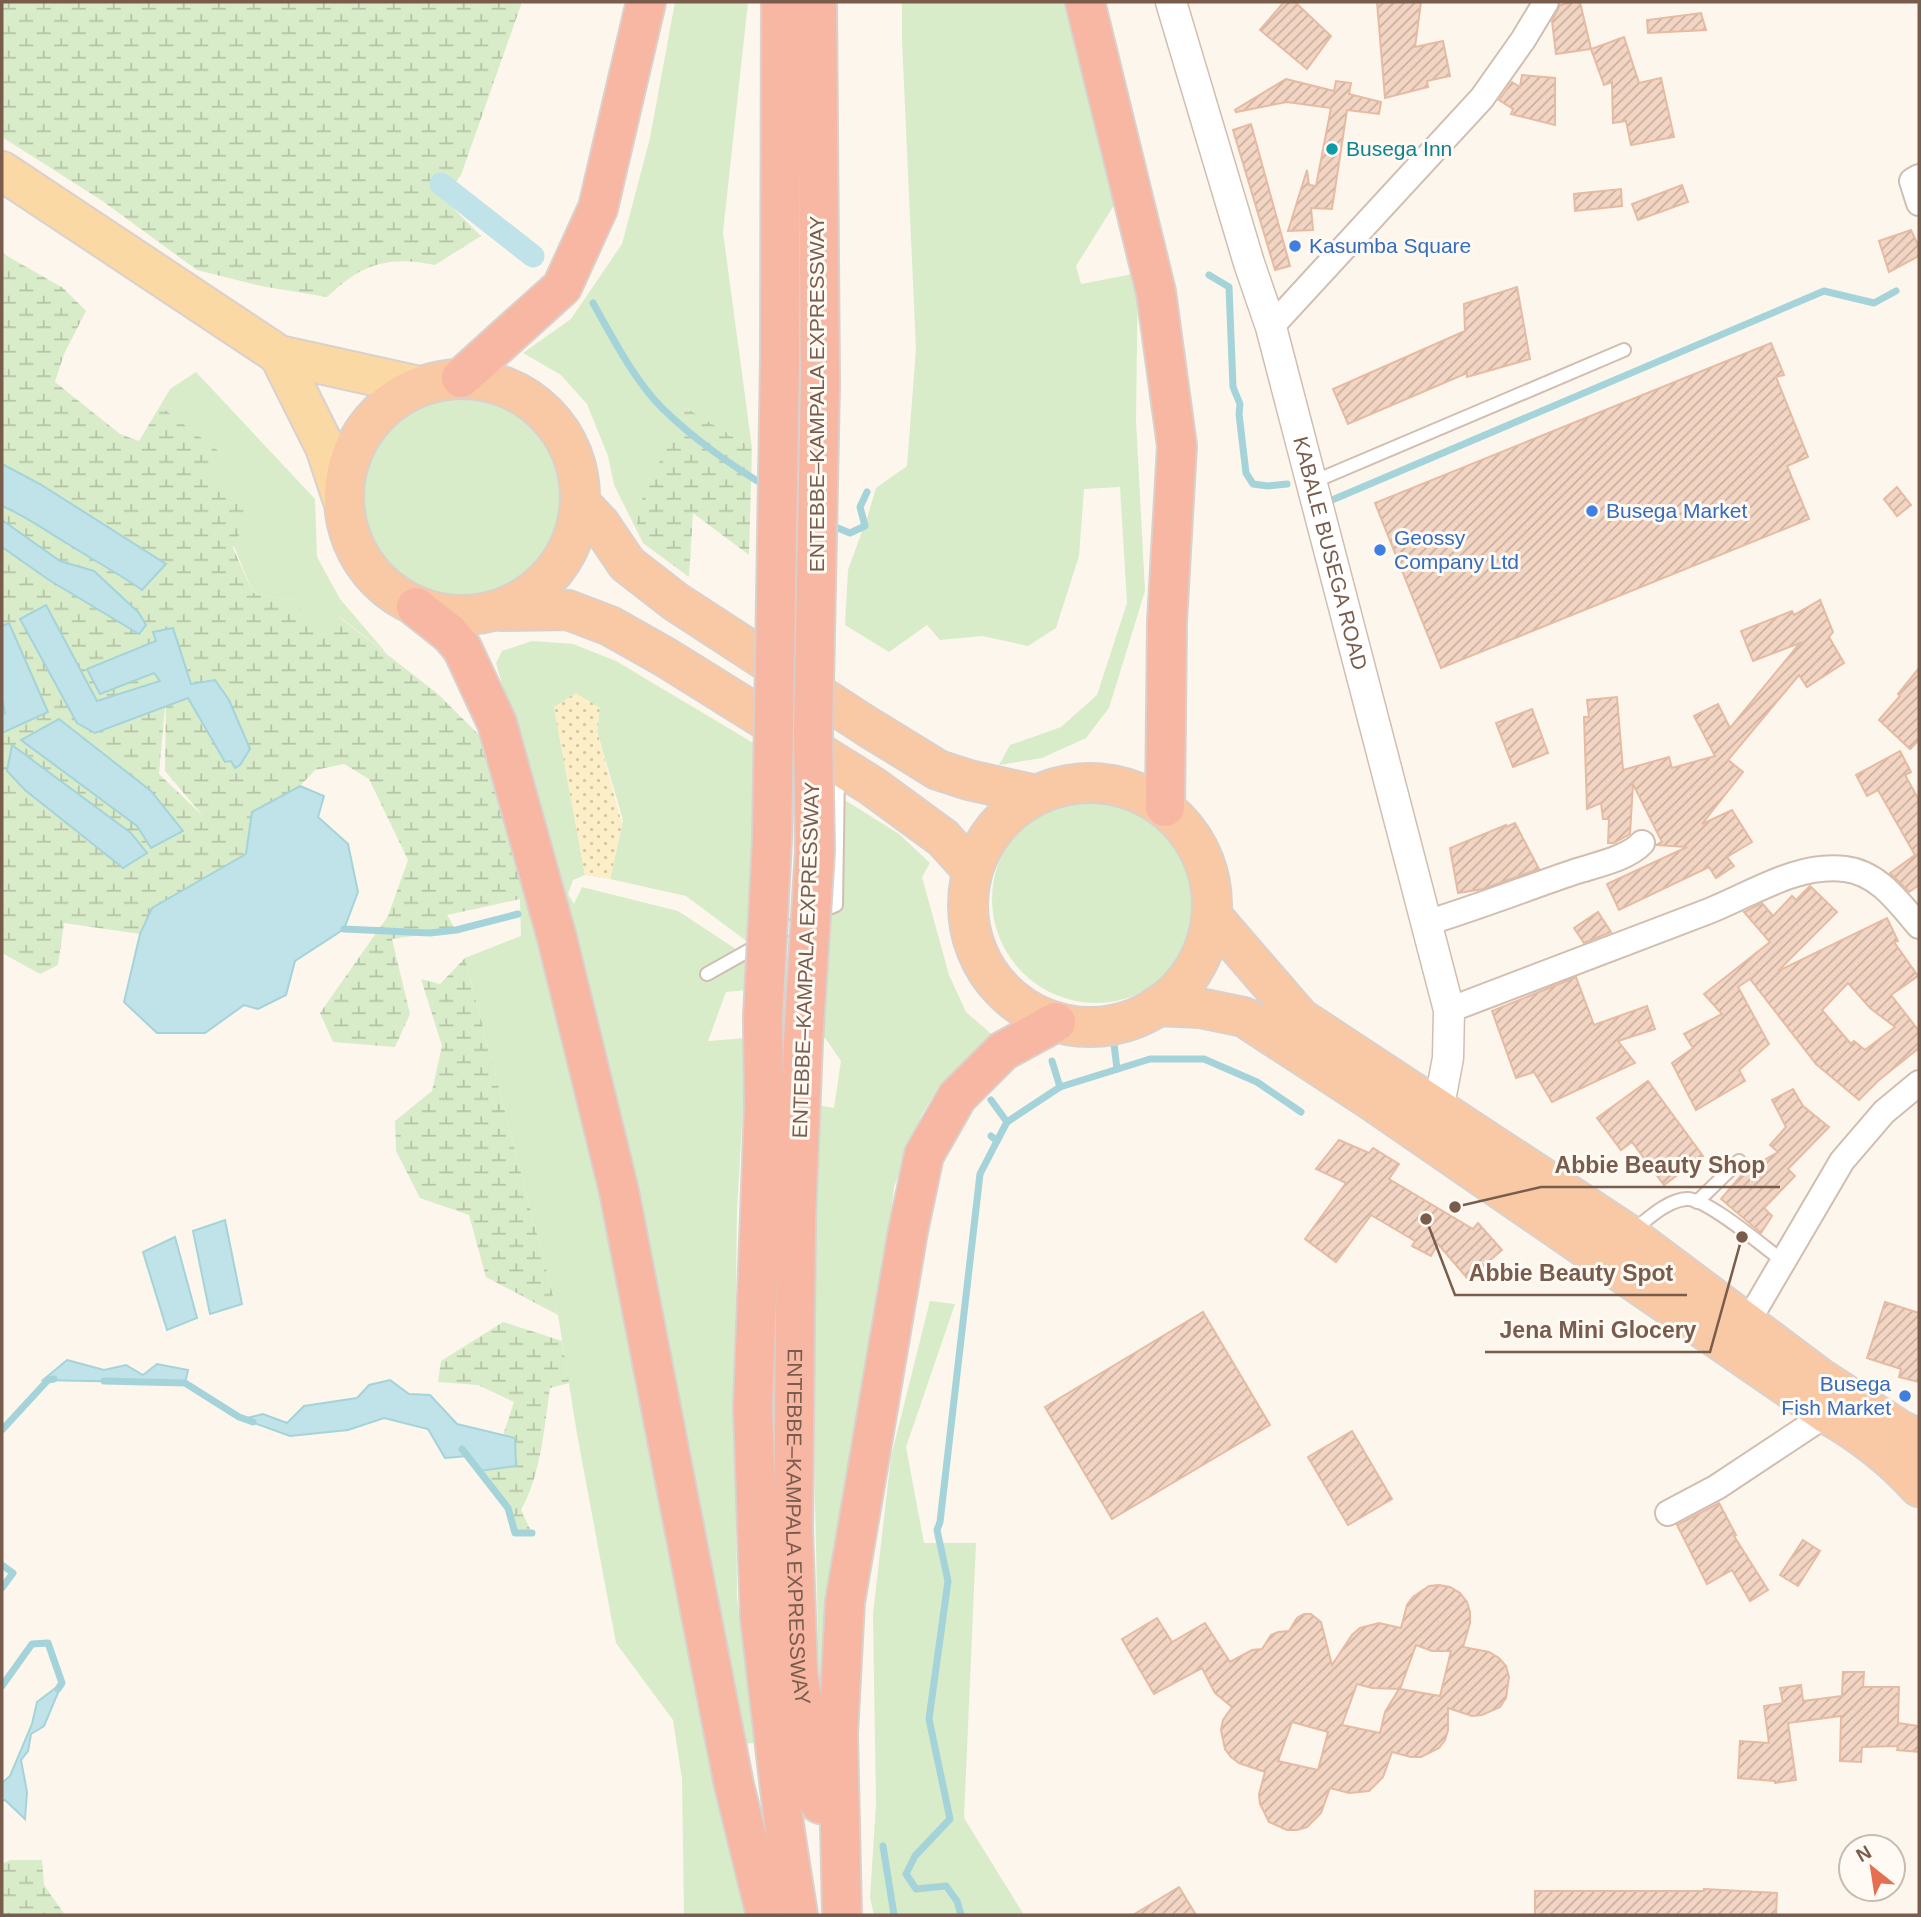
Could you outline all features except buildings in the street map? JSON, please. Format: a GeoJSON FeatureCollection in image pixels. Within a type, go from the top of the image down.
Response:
{"type":"FeatureCollection","features":[{"type":"Feature","properties":{"kind":"highway"},"geometry":{"type":"LineString","coordinates":[[461,378],[562,287],[598,208],[646,2]]}},
{"type":"Feature","properties":{"kind":"highway","name":"ENTEBBE–KAMPALA EXPRESSWAY"},"geometry":{"type":"LineString","coordinates":[[781,2],[780,359],[772,840],[763,1017],[764,1106],[753,1407],[760,1617],[785,1832],[798,1915]]}},
{"type":"Feature","properties":{"kind":"highway","name":"ENTEBBE–KAMPALA EXPRESSWAY"},"geometry":{"type":"LineString","coordinates":[[817,2],[820,384],[813,733],[815,851],[796,1217],[793,1530],[798,1674],[823,1827],[841,1915]]}},
{"type":"Feature","properties":{"kind":"highway"},"geometry":{"type":"LineString","coordinates":[[1084,2],[1156,292],[1177,446],[1167,622],[1165,807]]}},
{"type":"Feature","properties":{"kind":"highway"},"geometry":{"type":"LineString","coordinates":[[496,611],[528,596],[555,571],[573,539],[581,503],[575,461],[567,441],[548,415],[523,395],[493,382],[461,378],[419,386],[388,404],[363,430],[348,462],[342,498],[347,532],[362,563],[386,589],[416,607],[450,634],[462,648],[497,723],[556,938],[619,1191],[734,1786],[766,1915]]}},
{"type":"Feature","properties":{"kind":"highway"},"geometry":{"type":"LineString","coordinates":[[581,503],[600,524],[627,564],[676,602],[868,727],[938,770],[1036,795]]}},
{"type":"Feature","properties":{"kind":"highway"},"geometry":{"type":"LineString","coordinates":[[416,607],[455,616],[496,611],[568,610],[610,626],[665,657],[872,786],[943,838],[972,870]]}},
{"type":"Feature","properties":{"kind":"highway"},"geometry":{"type":"LineString","coordinates":[[1094,782],[1132,789],[1165,807],[1193,838],[1209,875],[1212,916],[1206,943],[1195,968],[1178,989],[1157,1006],[1134,1018],[1108,1025],[1082,1027],[1056,1022],[1030,1012],[1008,996],[989,976],[976,951],[969,925],[967,897],[972,870],[982,847],[996,826],[1014,809],[1036,795],[1064,785],[1094,782]]}},
{"type":"Feature","properties":{"kind":"highway"},"geometry":{"type":"LineString","coordinates":[[1212,916],[1300,1018],[1628,1234],[1820,1378],[1900,1430],[1919,1438]]}},
{"type":"Feature","properties":{"kind":"highway"},"geometry":{"type":"LineString","coordinates":[[1157,1006],[1200,1008],[1244,1017],[1861,1434],[1902,1468],[1919,1487]]}},
{"type":"Feature","properties":{"kind":"highway"},"geometry":{"type":"LineString","coordinates":[[841,1915],[838,1734],[845,1602],[905,1244],[924,1155],[957,1097],[993,1060],[1003,1051],[1056,1022]]}},
{"type":"Feature","properties":{"kind":"main road"},"geometry":{"type":"LineString","coordinates":[[2,172],[279,355],[419,386]]}},
{"type":"Feature","properties":{"kind":"main road"},"geometry":{"type":"LineString","coordinates":[[279,355],[325,447],[342,498]]}},
{"type":"Feature","properties":{"kind":"street","name":"KABALE BUSEGA ROAD"},"geometry":{"type":"LineString","coordinates":[[1171,2],[1249,263],[1271,327],[1449,1010],[1448,1058],[1438,1111]]}},
{"type":"Feature","properties":{"kind":"street"},"geometry":{"type":"LineString","coordinates":[[1271,327],[1482,98],[1546,2]]}},
{"type":"Feature","properties":{"kind":"street"},"geometry":{"type":"LineString","coordinates":[[1919,177],[1912,181],[1919,202]]}},
{"type":"Feature","properties":{"kind":"street"},"geometry":{"type":"LineString","coordinates":[[1426,923],[1602,863],[1635,849],[1642,843]]}},
{"type":"Feature","properties":{"kind":"street"},"geometry":{"type":"LineString","coordinates":[[1449,1010],[1717,908],[1786,877],[1812,871],[1846,869],[1878,882],[1919,926]]}},
{"type":"Feature","properties":{"kind":"street"},"geometry":{"type":"LineString","coordinates":[[1747,1324],[1842,1161],[1884,1112],[1919,1083]]}},
{"type":"Feature","properties":{"kind":"street"},"geometry":{"type":"LineString","coordinates":[[1668,1513],[1717,1487],[1827,1413]]}},
{"type":"Feature","properties":{"kind":"lane"},"geometry":{"type":"LineString","coordinates":[[1312,482],[1624,350]]}},
{"type":"Feature","properties":{"kind":"lane"},"geometry":{"type":"LineString","coordinates":[[707,974],[812,915],[836,905],[838,765]]}},
{"type":"Feature","properties":{"kind":"lane"},"geometry":{"type":"LineString","coordinates":[[1697,1202],[1739,1161]]}},
{"type":"Feature","properties":{"kind":"lane"},"geometry":{"type":"LineString","coordinates":[[1628,1234],[1666,1206],[1688,1199],[1708,1206],[1783,1261]]}},
{"type":"Feature","properties":{"kind":"green space"},"geometry":{"type":"Polygon","coordinates":[[[2,2],[522,2],[461,175],[443,198],[481,236],[435,265],[403,261],[376,265],[352,277],[327,297],[261,286],[197,270],[101,200],[2,137],[2,2]]]}},
{"type":"Feature","properties":{"kind":"green space"},"geometry":{"type":"Polygon","coordinates":[[[675,2],[748,2],[723,232],[752,448],[686,408],[637,527],[643,543],[614,485],[608,456],[587,404],[561,375],[523,353],[571,319],[622,244],[650,138],[675,2]]]}},
{"type":"Feature","properties":{"kind":"green space"},"geometry":{"type":"Polygon","coordinates":[[[902,2],[1067,2],[1116,202],[1076,266],[1081,284],[1138,273],[1136,420],[1145,591],[1109,708],[1086,738],[1042,758],[999,765],[1010,745],[1061,727],[1097,695],[1127,603],[1120,487],[1084,489],[1079,556],[1056,628],[1028,646],[982,636],[940,640],[927,625],[889,652],[845,625],[848,570],[876,488],[907,466],[916,349],[902,2]]]}},
{"type":"Feature","properties":{"kind":"green space"},"geometry":{"type":"Polygon","coordinates":[[[2,253],[63,288],[86,311],[64,354],[55,382],[120,434],[139,441],[160,406],[221,453],[205,481],[212,492],[225,491],[249,513],[233,548],[253,593],[293,600],[322,638],[339,617],[438,694],[488,744],[531,893],[520,899],[447,915],[456,930],[392,939],[410,1014],[395,1047],[333,1042],[320,1013],[388,916],[408,860],[369,779],[344,764],[315,770],[300,786],[252,812],[246,854],[152,908],[140,934],[64,923],[58,965],[40,974],[2,953],[2,253]],[[166,696],[159,774],[203,816],[165,771],[166,696]]]}},
{"type":"Feature","properties":{"kind":"green space"},"geometry":{"type":"Polygon","coordinates":[[[196,372],[315,499],[317,557],[340,599],[387,654],[340,617],[322,639],[293,600],[253,593],[212,492],[204,481],[221,453],[160,406],[170,389],[196,372]]]}},
{"type":"Feature","properties":{"kind":"green space"},"geometry":{"type":"Polygon","coordinates":[[[466,398],[506,406],[524,415],[540,428],[553,444],[562,462],[570,502],[562,542],[553,560],[540,576],[524,589],[506,598],[466,606],[426,598],[408,589],[392,576],[379,560],[370,542],[362,502],[370,462],[379,444],[392,428],[408,415],[426,406],[466,398]]]}},
{"type":"Feature","properties":{"kind":"green space"},"geometry":{"type":"Polygon","coordinates":[[[686,408],[752,448],[749,555],[693,513],[689,577],[643,543],[637,527],[637,512],[686,408]]]}},
{"type":"Feature","properties":{"kind":"green space"},"geometry":{"type":"Polygon","coordinates":[[[532,641],[573,644],[616,661],[755,744],[749,943],[686,896],[610,879],[623,820],[597,731],[600,708],[554,707],[585,875],[573,880],[568,894],[574,904],[582,887],[678,911],[748,957],[747,990],[726,992],[708,1041],[747,1038],[737,1211],[737,1596],[754,1743],[741,1744],[558,884],[496,663],[502,651],[532,641]]]}},
{"type":"Feature","properties":{"kind":"green space"},"geometry":{"type":"Polygon","coordinates":[[[1096,795],[1136,803],[1169,826],[1192,859],[1200,899],[1192,939],[1169,972],[1136,995],[1096,1003],[1056,995],[1023,972],[1000,939],[992,899],[1000,859],[1023,826],[1056,803],[1096,795]]]}},
{"type":"Feature","properties":{"kind":"green space"},"geometry":{"type":"Polygon","coordinates":[[[840,797],[899,834],[930,863],[922,877],[949,975],[966,1012],[997,1039],[972,1056],[939,1086],[921,1116],[894,1187],[875,1353],[829,1687],[819,1687],[809,1221],[817,1105],[834,1108],[841,1061],[821,1036],[828,915],[840,797]]]}},
{"type":"Feature","properties":{"kind":"green space"},"geometry":{"type":"Polygon","coordinates":[[[531,893],[599,1157],[747,1915],[684,1915],[682,1779],[673,1720],[616,1643],[558,1315],[465,958],[521,936],[520,899],[531,893]]]}},
{"type":"Feature","properties":{"kind":"green space"},"geometry":{"type":"Polygon","coordinates":[[[465,958],[558,1315],[486,1277],[469,1215],[420,1198],[396,1151],[395,1121],[432,1091],[442,1046],[421,979],[440,984],[465,958]]]}},
{"type":"Feature","properties":{"kind":"green space"},"geometry":{"type":"Polygon","coordinates":[[[930,1301],[955,1304],[906,1447],[924,1543],[976,1543],[964,1818],[1024,1915],[874,1915],[870,1898],[876,1804],[873,1614],[891,1457],[930,1301]]]}},
{"type":"Feature","properties":{"kind":"green space"},"geometry":{"type":"Polygon","coordinates":[[[503,1322],[562,1341],[569,1383],[550,1388],[537,1467],[521,1510],[532,1533],[515,1533],[508,1508],[479,1471],[516,1465],[515,1438],[503,1435],[514,1402],[478,1385],[438,1382],[441,1361],[503,1322]]]}},
{"type":"Feature","properties":{"kind":"green space"},"geometry":{"type":"Polygon","coordinates":[[[10,1860],[42,1860],[44,1885],[65,1915],[2,1915],[2,1864],[10,1860]]]}},
{"type":"Feature","properties":{"kind":"sand"},"geometry":{"type":"Polygon","coordinates":[[[576,693],[600,708],[597,731],[622,824],[610,879],[585,875],[554,707],[576,693]]]}},
{"type":"Feature","properties":{"kind":"water"},"geometry":{"type":"Polygon","coordinates":[[[2,464],[40,484],[166,564],[142,590],[28,519],[2,506],[2,464]]]}},
{"type":"Feature","properties":{"kind":"water"},"geometry":{"type":"Polygon","coordinates":[[[2,520],[60,561],[94,571],[139,613],[146,625],[139,634],[49,580],[2,547],[2,520]]]}},
{"type":"Feature","properties":{"kind":"water"},"geometry":{"type":"Polygon","coordinates":[[[46,605],[97,701],[160,681],[154,673],[100,694],[87,669],[156,641],[153,632],[173,628],[191,684],[215,680],[229,700],[250,749],[240,765],[235,768],[231,761],[225,762],[188,698],[95,733],[77,723],[20,619],[46,605]]]}},
{"type":"Feature","properties":{"kind":"water"},"geometry":{"type":"Polygon","coordinates":[[[9,623],[48,712],[2,733],[2,714],[5,713],[2,699],[2,626],[9,623]]]}},
{"type":"Feature","properties":{"kind":"water"},"geometry":{"type":"Polygon","coordinates":[[[59,719],[151,791],[183,831],[151,848],[137,826],[21,740],[59,719]]]}},
{"type":"Feature","properties":{"kind":"water"},"geometry":{"type":"Polygon","coordinates":[[[12,745],[131,833],[147,853],[123,868],[25,790],[7,771],[12,745]]]}},
{"type":"Feature","properties":{"kind":"water"},"geometry":{"type":"Polygon","coordinates":[[[300,786],[324,796],[318,817],[348,844],[358,892],[344,929],[295,961],[286,995],[258,1009],[244,1005],[205,1033],[157,1033],[124,1002],[140,934],[152,908],[246,854],[252,812],[300,786]]]}},
{"type":"Feature","properties":{"kind":"water"},"geometry":{"type":"Polygon","coordinates":[[[225,1220],[242,1304],[210,1314],[193,1231],[225,1220]]]}},
{"type":"Feature","properties":{"kind":"water"},"geometry":{"type":"Polygon","coordinates":[[[175,1237],[197,1318],[167,1330],[143,1252],[175,1237]]]}},
{"type":"Feature","properties":{"kind":"water"},"geometry":{"type":"Polygon","coordinates":[[[67,1360],[104,1370],[126,1365],[143,1375],[157,1364],[188,1370],[185,1383],[43,1380],[67,1360]]]}},
{"type":"Feature","properties":{"kind":"water"},"geometry":{"type":"Polygon","coordinates":[[[390,1380],[409,1394],[430,1395],[457,1424],[515,1438],[516,1466],[479,1471],[468,1456],[445,1458],[428,1429],[384,1418],[348,1430],[290,1436],[243,1419],[263,1414],[287,1423],[304,1406],[357,1398],[369,1385],[390,1380]]]}},
{"type":"Feature","properties":{"kind":"water"},"geometry":{"type":"Polygon","coordinates":[[[62,1683],[44,1726],[31,1734],[28,1751],[21,1760],[27,1792],[25,1819],[5,1800],[2,1801],[2,1783],[10,1776],[32,1724],[37,1702],[62,1683]]]}},
{"type":"Feature","properties":{"kind":"waterway"},"geometry":{"type":"LineString","coordinates":[[441,184],[533,256]]}},
{"type":"Feature","properties":{"kind":"waterway"},"geometry":{"type":"LineString","coordinates":[[1209,275],[1229,287],[1233,387],[1240,404],[1246,473],[1253,484],[1287,484]]}},
{"type":"Feature","properties":{"kind":"waterway"},"geometry":{"type":"LineString","coordinates":[[1325,503],[1824,291],[1874,303],[1896,291]]}},
{"type":"Feature","properties":{"kind":"waterway"},"geometry":{"type":"LineString","coordinates":[[593,303],[633,372],[662,408],[712,450],[767,487]]}},
{"type":"Feature","properties":{"kind":"waterway"},"geometry":{"type":"LineString","coordinates":[[828,524],[850,533],[865,526],[860,507],[867,492]]}},
{"type":"Feature","properties":{"kind":"waterway"},"geometry":{"type":"LineString","coordinates":[[344,929],[430,933],[456,930],[518,914]]}},
{"type":"Feature","properties":{"kind":"waterway"},"geometry":{"type":"LineString","coordinates":[[1114,1044],[1117,1069]]}},
{"type":"Feature","properties":{"kind":"waterway"},"geometry":{"type":"LineString","coordinates":[[997,1141],[1007,1122],[1060,1087],[1150,1059],[1204,1059],[1257,1082],[1301,1112]]}},
{"type":"Feature","properties":{"kind":"waterway"},"geometry":{"type":"LineString","coordinates":[[1052,1061],[1060,1087]]}},
{"type":"Feature","properties":{"kind":"waterway"},"geometry":{"type":"LineString","coordinates":[[991,1100],[1007,1122]]}},
{"type":"Feature","properties":{"kind":"waterway"},"geometry":{"type":"LineString","coordinates":[[961,1915],[957,1901],[946,1886],[916,1889],[906,1874],[915,1856],[950,1819],[929,1719],[948,1581],[937,1530],[980,1174],[997,1141],[991,1136]]}},
{"type":"Feature","properties":{"kind":"waterway"},"geometry":{"type":"LineString","coordinates":[[2,1430],[48,1380],[54,1379]]}},
{"type":"Feature","properties":{"kind":"waterway"},"geometry":{"type":"LineString","coordinates":[[104,1381],[185,1383],[239,1417],[253,1422]]}},
{"type":"Feature","properties":{"kind":"waterway"},"geometry":{"type":"LineString","coordinates":[[462,1449],[508,1508],[515,1533],[532,1533]]}},
{"type":"Feature","properties":{"kind":"waterway"},"geometry":{"type":"LineString","coordinates":[[2,1565],[13,1573],[2,1588]]}},
{"type":"Feature","properties":{"kind":"waterway"},"geometry":{"type":"LineString","coordinates":[[2,1686],[32,1644],[48,1643],[62,1683],[58,1689]]}},
{"type":"Feature","properties":{"kind":"waterway"},"geometry":{"type":"LineString","coordinates":[[883,1846],[894,1915]]}},
{"type":"Feature","properties":{"kind":"place","name":"Busega Inn"},"geometry":{"type":"Point","coordinates":[1332,149]}},
{"type":"Feature","properties":{"kind":"place","name":"Kasumba Square"},"geometry":{"type":"Point","coordinates":[1295,246]}},
{"type":"Feature","properties":{"kind":"place","name":"Busega Market"},"geometry":{"type":"Point","coordinates":[1592,511]}},
{"type":"Feature","properties":{"kind":"place","name":"Geossy Company Ltd"},"geometry":{"type":"Point","coordinates":[1380,550]}},
{"type":"Feature","properties":{"kind":"place","name":"Abbie Beauty Shop"},"geometry":{"type":"Point","coordinates":[1455,1207]}},
{"type":"Feature","properties":{"kind":"place","name":"Abbie Beauty Spot"},"geometry":{"type":"Point","coordinates":[1426,1219]}},
{"type":"Feature","properties":{"kind":"place","name":"Jena Mini Glocery"},"geometry":{"type":"Point","coordinates":[1742,1237]}},
{"type":"Feature","properties":{"kind":"place","name":"Busega Fish Market"},"geometry":{"type":"Point","coordinates":[1905,1396]}}]}
